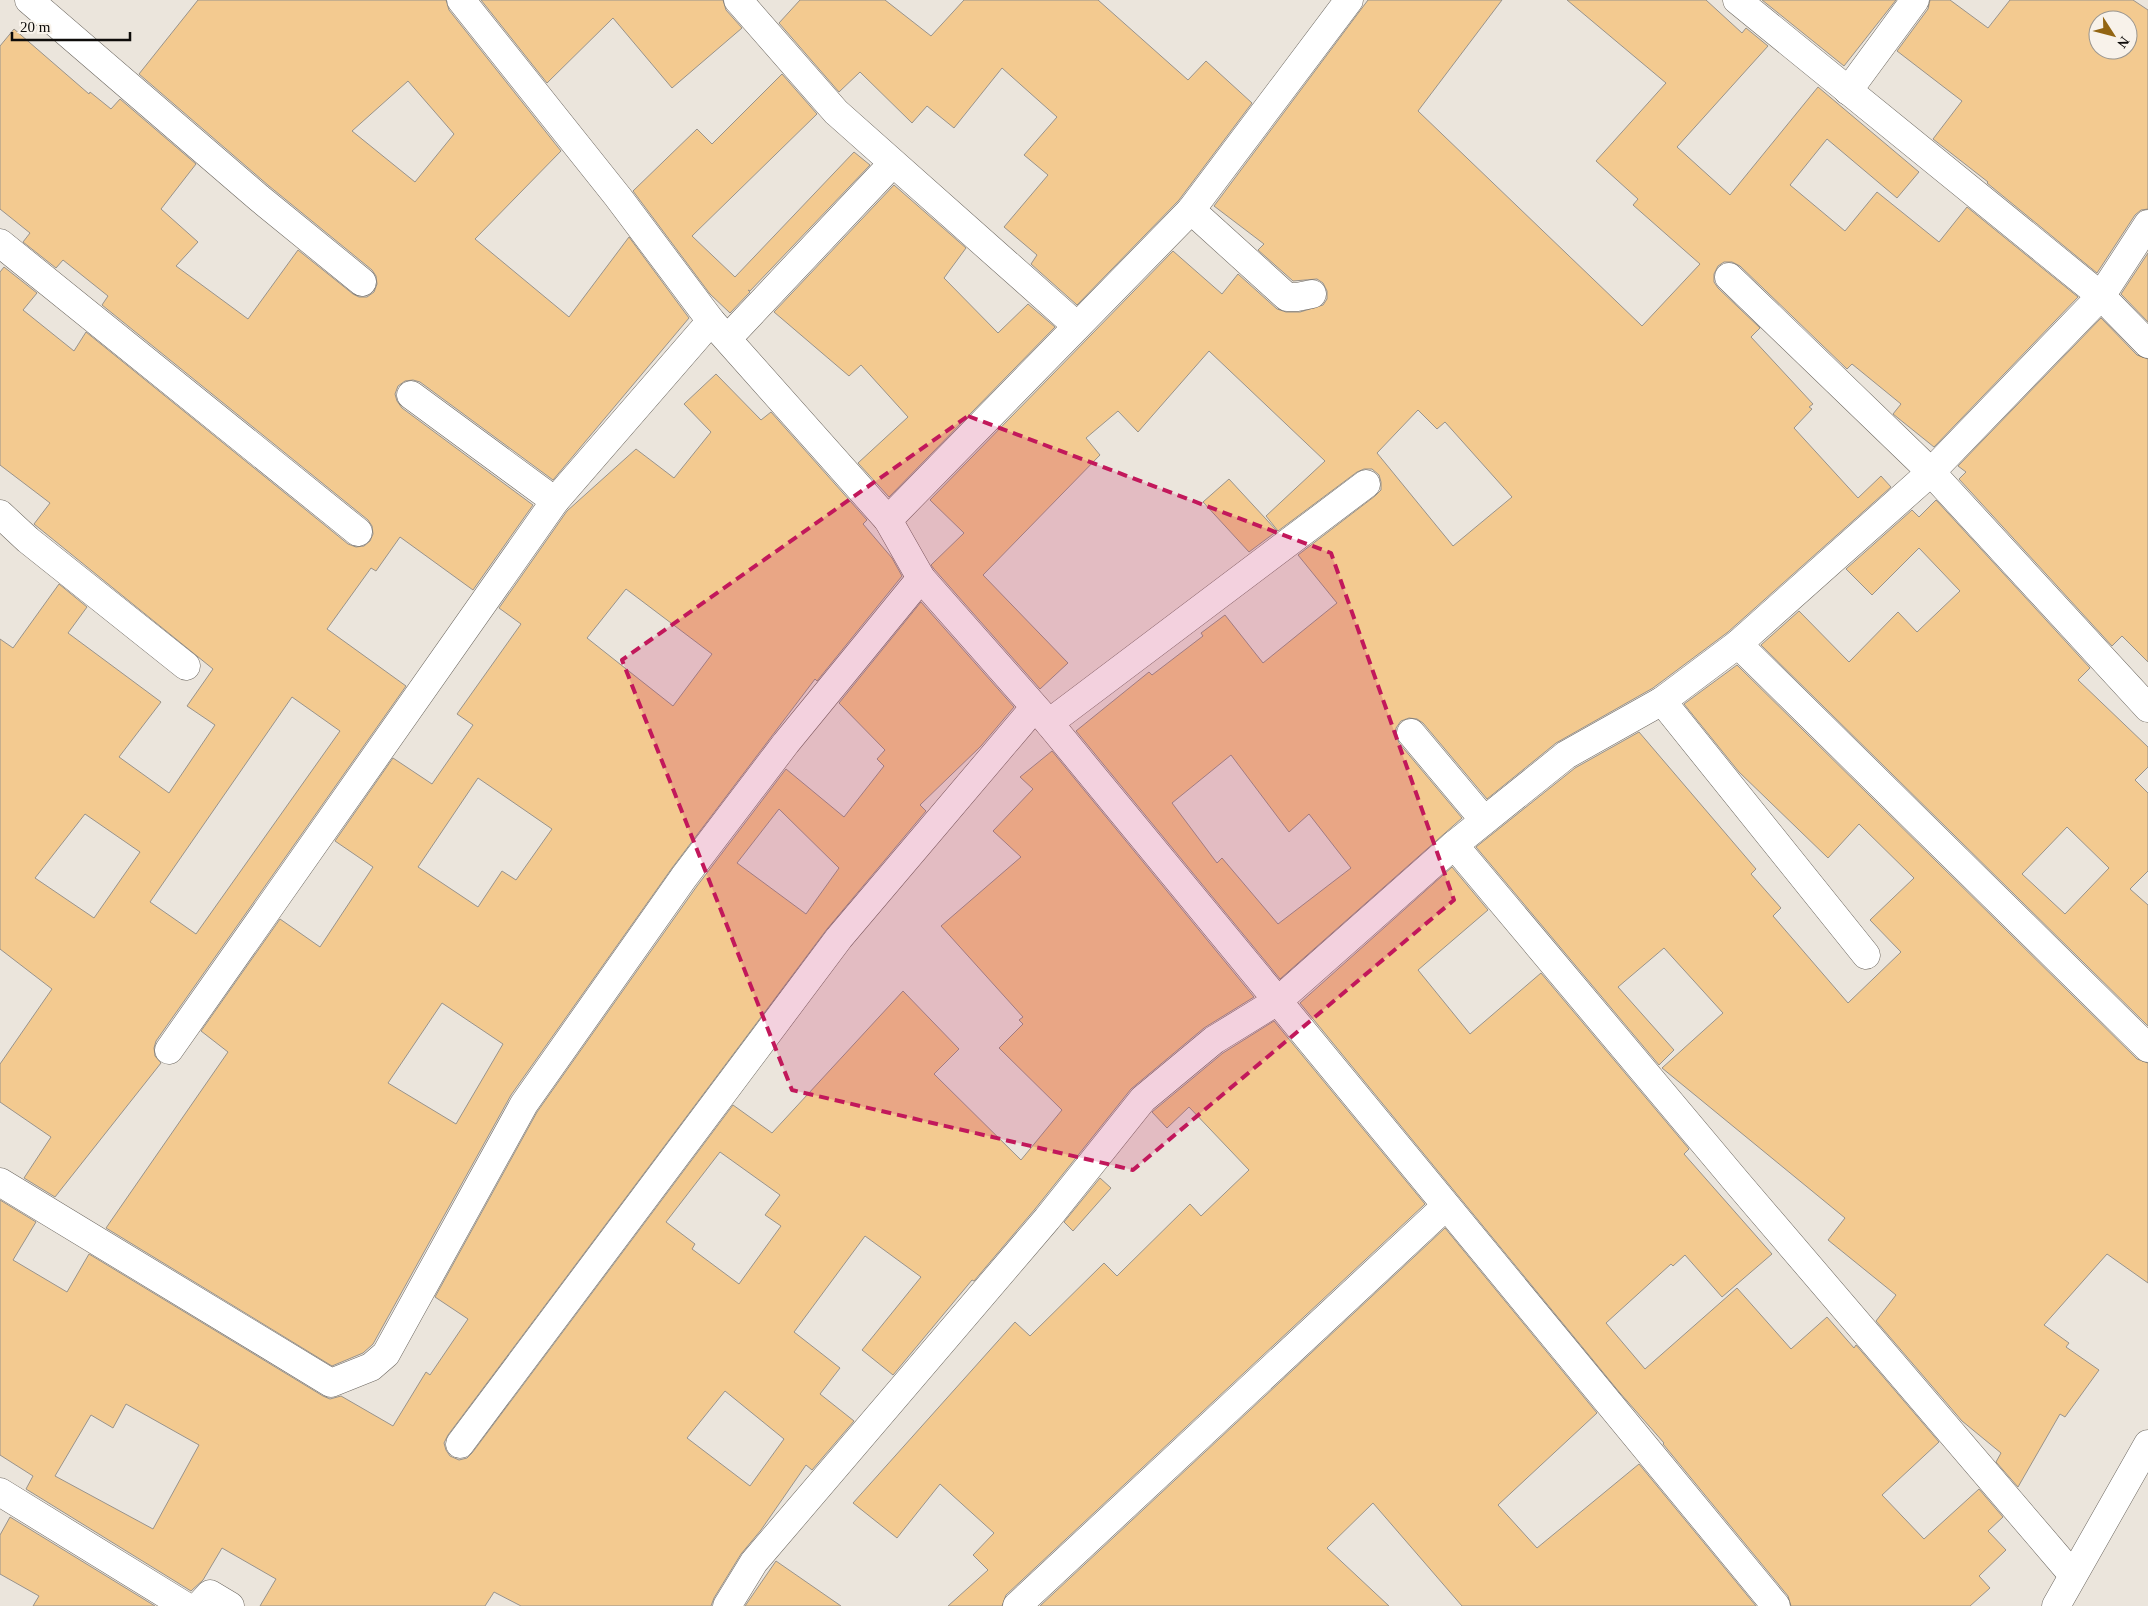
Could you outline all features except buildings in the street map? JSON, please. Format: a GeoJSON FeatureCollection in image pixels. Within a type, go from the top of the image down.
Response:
{"type":"FeatureCollection","features":[{"type":"Feature","properties":{"kind":"street"},"geometry":{"type":"LineString","coordinates":[[29,0],[259,198],[362,282]]}},
{"type":"Feature","properties":{"kind":"street"},"geometry":{"type":"LineString","coordinates":[[460,0],[618,197],[719,329],[888,520],[921,578],[1042,716],[1279,1000],[1446,1206],[1776,1606]]}},
{"type":"Feature","properties":{"kind":"street"},"geometry":{"type":"LineString","coordinates":[[738,0],[836,112],[892,164],[1077,326]]}},
{"type":"Feature","properties":{"kind":"street"},"geometry":{"type":"LineString","coordinates":[[888,520],[1191,210],[1349,0]]}},
{"type":"Feature","properties":{"kind":"street"},"geometry":{"type":"LineString","coordinates":[[1737,0],[2101,296],[2148,344]]}},
{"type":"Feature","properties":{"kind":"street"},"geometry":{"type":"LineString","coordinates":[[1848,92],[1915,0]]}},
{"type":"Feature","properties":{"kind":"street"},"geometry":{"type":"LineString","coordinates":[[169,1050],[555,501],[719,329],[892,164]]}},
{"type":"Feature","properties":{"kind":"street"},"geometry":{"type":"LineString","coordinates":[[1191,210],[1287,297],[1312,294]]}},
{"type":"Feature","properties":{"kind":"street"},"geometry":{"type":"LineString","coordinates":[[727,1606],[754,1562],[1047,1219],[1143,1100],[1214,1040],[1279,1000],[1454,845],[1566,755],[1662,700],[1738,644],[1931,472],[2101,296],[2148,224]]}},
{"type":"Feature","properties":{"kind":"street"},"geometry":{"type":"LineString","coordinates":[[0,243],[358,532]]}},
{"type":"Feature","properties":{"kind":"street"},"geometry":{"type":"LineString","coordinates":[[1729,277],[1931,472],[2148,708]]}},
{"type":"Feature","properties":{"kind":"street"},"geometry":{"type":"LineString","coordinates":[[411,395],[555,501]]}},
{"type":"Feature","properties":{"kind":"street"},"geometry":{"type":"LineString","coordinates":[[460,1444],[839,938],[1042,716],[1366,484]]}},
{"type":"Feature","properties":{"kind":"street"},"geometry":{"type":"LineString","coordinates":[[0,514],[28,540],[186,666]]}},
{"type":"Feature","properties":{"kind":"street"},"geometry":{"type":"LineString","coordinates":[[0,1182],[330,1383],[371,1367],[386,1354],[524,1104],[684,877],[786,743],[921,578]]}},
{"type":"Feature","properties":{"kind":"street"},"geometry":{"type":"LineString","coordinates":[[1738,644],[2148,1048]]}},
{"type":"Feature","properties":{"kind":"street"},"geometry":{"type":"LineString","coordinates":[[1662,700],[1866,954]]}},
{"type":"Feature","properties":{"kind":"street"},"geometry":{"type":"LineString","coordinates":[[1411,732],[1484,820]]}},
{"type":"Feature","properties":{"kind":"street"},"geometry":{"type":"LineString","coordinates":[[1454,845],[1736,1181],[2072,1574]]}},
{"type":"Feature","properties":{"kind":"street"},"geometry":{"type":"LineString","coordinates":[[1017,1606],[1446,1206]]}},
{"type":"Feature","properties":{"kind":"street"},"geometry":{"type":"LineString","coordinates":[[2056,1606],[2072,1574],[2148,1444]]}},
{"type":"Feature","properties":{"kind":"street"},"geometry":{"type":"LineString","coordinates":[[0,1492],[185,1606]]}},
{"type":"Feature","properties":{"kind":"street"},"geometry":{"type":"LineString","coordinates":[[199,1606],[210,1594],[230,1606]]}},
{"type":"Feature","properties":{"kind":"highlighted area"},"geometry":{"type":"Polygon","coordinates":[[[968,416],[1331,553],[1454,900],[1133,1170],[792,1090],[622,660],[968,416]]]}}]}
